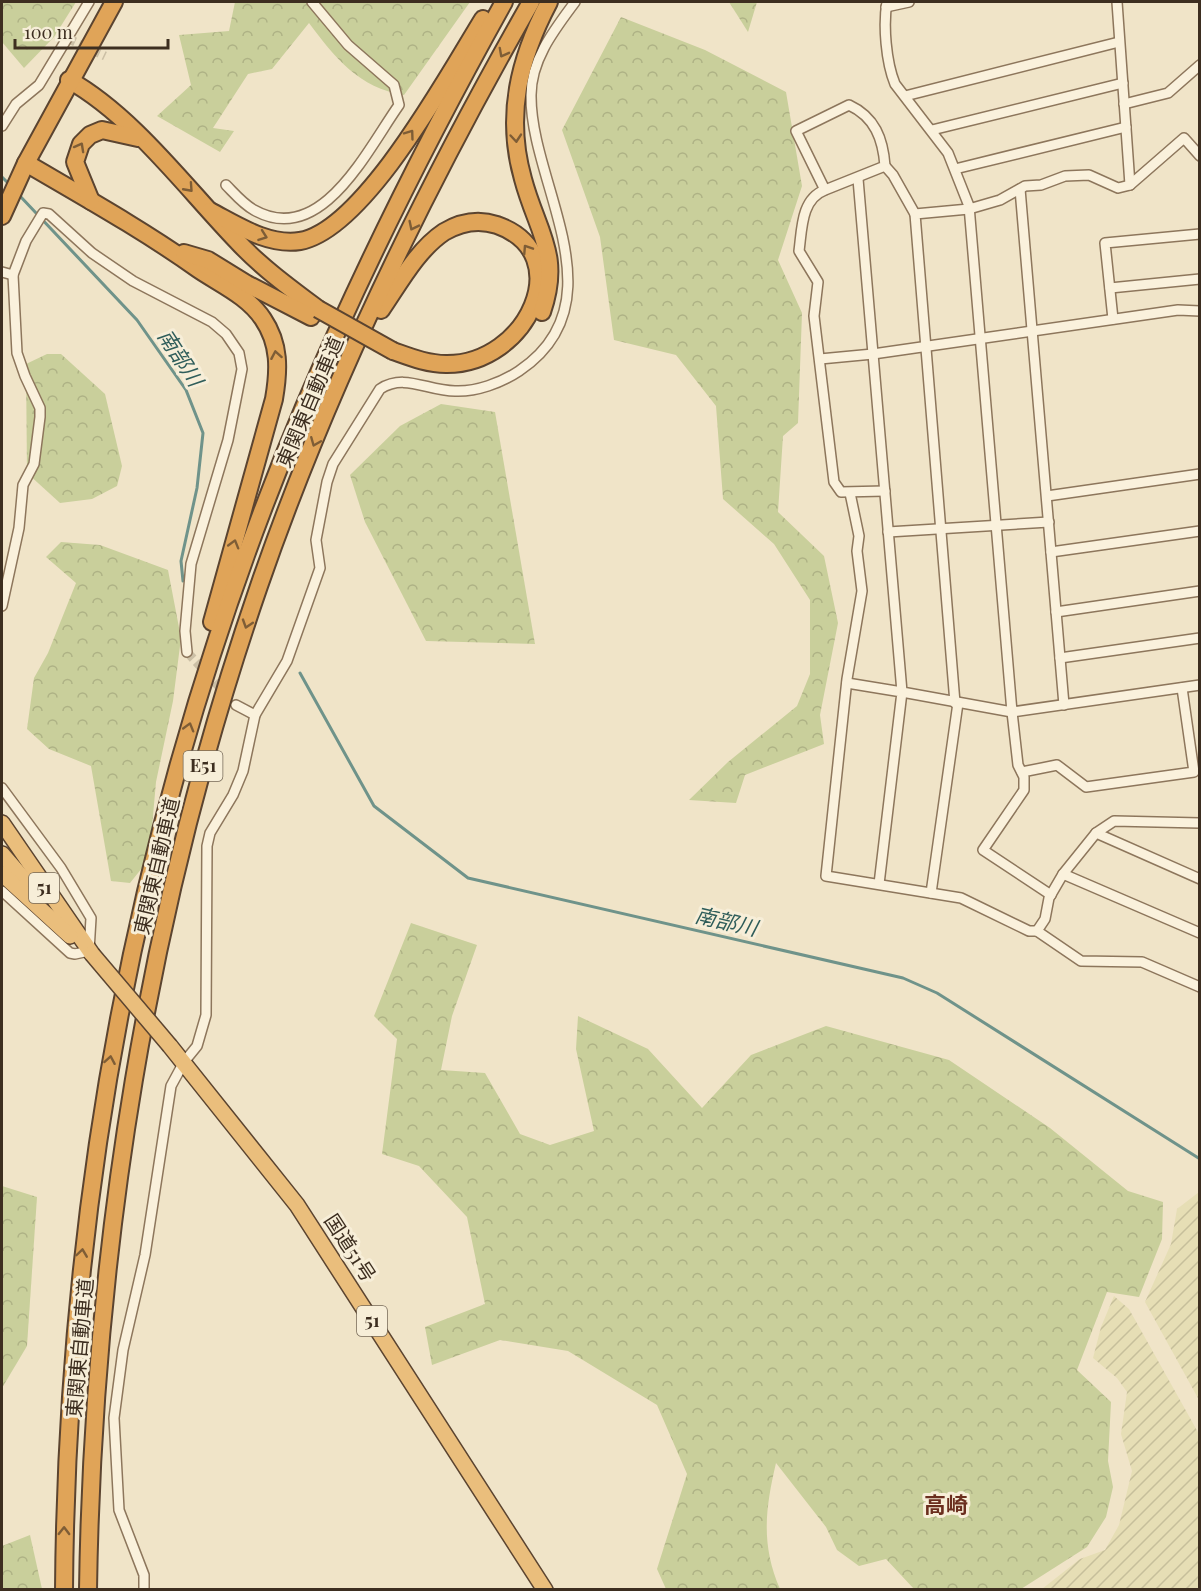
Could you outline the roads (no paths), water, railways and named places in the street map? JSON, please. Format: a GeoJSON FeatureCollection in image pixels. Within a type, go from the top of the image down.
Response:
{"type":"FeatureCollection","features":[{"type":"Feature","properties":{"kind":"highway"},"geometry":{"type":"LineString","coordinates":[[2,216],[26,162],[69,80],[114,2]]}},
{"type":"Feature","properties":{"kind":"highway"},"geometry":{"type":"LineString","coordinates":[[210,211],[274,240],[298,241],[326,232],[368,190],[412,132],[494,2]]}},
{"type":"Feature","properties":{"kind":"highway","name":"東関東自動車道"},"geometry":{"type":"LineString","coordinates":[[64,1590],[66,1446],[72,1343],[102,1104],[138,920],[173,783],[197,702],[267,500],[332,341],[404,191],[504,2]]}},
{"type":"Feature","properties":{"kind":"highway","name":"東関東自動車道"},"geometry":{"type":"LineString","coordinates":[[88,1590],[90,1491],[110,1246],[131,1099],[153,982],[184,839],[220,705],[260,583],[325,418],[425,200],[531,2]]}},
{"type":"Feature","properties":{"kind":"highway"},"geometry":{"type":"LineString","coordinates":[[174,251],[208,260],[247,284],[315,313],[425,373],[456,374],[474,371],[515,350],[537,323],[549,291],[549,250],[523,182],[516,144],[514,113],[521,66],[549,2]]}},
{"type":"Feature","properties":{"kind":"highway"},"geometry":{"type":"LineString","coordinates":[[69,80],[91,93],[141,139],[260,264],[315,313]]}},
{"type":"Feature","properties":{"kind":"highway"},"geometry":{"type":"LineString","coordinates":[[91,201],[75,162],[81,144],[90,135],[102,130],[141,139]]}},
{"type":"Feature","properties":{"kind":"highway"},"geometry":{"type":"LineString","coordinates":[[26,162],[174,251],[255,309],[269,330],[278,361],[274,399],[206,641],[197,702]]}},
{"type":"Feature","properties":{"kind":"highway"},"geometry":{"type":"LineString","coordinates":[[325,418],[377,316],[414,263],[434,240],[456,226],[476,222],[502,227],[521,240],[535,264],[538,289],[531,311],[511,341],[480,358],[459,363],[431,362],[390,355]]}},
{"type":"Feature","properties":{"kind":"highway","name":"国道51号"},"geometry":{"type":"LineString","coordinates":[[2,823],[90,952],[184,1062],[297,1205],[545,1590]]}},
{"type":"Feature","properties":{"kind":"highway"},"geometry":{"type":"LineString","coordinates":[[2,852],[41,883]]}},
{"type":"Feature","properties":{"kind":"highway"},"geometry":{"type":"LineString","coordinates":[[2,852],[50,910],[59,925]]}},
{"type":"Feature","properties":{"kind":"highway","name":"国道51号"},"geometry":{"type":"LineString","coordinates":[[2,874],[90,952]]}},
{"type":"Feature","properties":{"kind":"street"},"geometry":{"type":"LineString","coordinates":[[2,126],[16,104],[39,85],[89,2]]}},
{"type":"Feature","properties":{"kind":"street"},"geometry":{"type":"LineString","coordinates":[[226,185],[253,209],[266,215],[282,219],[306,216],[330,199],[350,176],[399,105],[394,85],[348,45],[312,2]]}},
{"type":"Feature","properties":{"kind":"street"},"geometry":{"type":"LineString","coordinates":[[144,1590],[144,1575],[119,1510],[114,1418],[123,1350],[145,1255],[171,1086],[184,1062],[197,1046],[206,1015],[207,846],[210,833],[233,795],[243,771],[255,715],[287,661],[320,568],[316,540],[327,482],[333,464],[380,389],[392,382],[404,381],[455,392],[498,383],[537,357],[555,330],[565,301],[568,261],[565,240],[536,134],[531,93],[540,56],[552,33],[575,2]]}},
{"type":"Feature","properties":{"kind":"street"},"geometry":{"type":"LineString","coordinates":[[909,2],[886,4],[891,74],[948,153],[969,209],[1012,712],[1018,765],[1022,772],[1024,790],[983,850],[1051,895]]}},
{"type":"Feature","properties":{"kind":"street"},"geometry":{"type":"LineString","coordinates":[[1117,2],[1130,184]]}},
{"type":"Feature","properties":{"kind":"street"},"geometry":{"type":"LineString","coordinates":[[905,96],[1119,42]]}},
{"type":"Feature","properties":{"kind":"street"},"geometry":{"type":"LineString","coordinates":[[1124,104],[1168,93],[1200,65]]}},
{"type":"Feature","properties":{"kind":"street"},"geometry":{"type":"LineString","coordinates":[[932,129],[1123,83]]}},
{"type":"Feature","properties":{"kind":"street"},"geometry":{"type":"LineString","coordinates":[[825,190],[796,131],[849,105],[861,111],[873,123],[881,138],[885,166],[894,175],[915,214],[956,703],[931,893]]}},
{"type":"Feature","properties":{"kind":"street"},"geometry":{"type":"LineString","coordinates":[[955,169],[1126,127]]}},
{"type":"Feature","properties":{"kind":"street"},"geometry":{"type":"LineString","coordinates":[[915,214],[969,209],[1000,200],[1020,189],[1041,185],[1065,176],[1081,174],[1118,188],[1130,184],[1184,138],[1200,156]]}},
{"type":"Feature","properties":{"kind":"street"},"geometry":{"type":"LineString","coordinates":[[885,166],[858,179],[825,190],[806,206],[799,250],[818,282],[814,316],[834,482],[841,492],[885,491]]}},
{"type":"Feature","properties":{"kind":"street"},"geometry":{"type":"LineString","coordinates":[[858,179],[902,692],[879,884]]}},
{"type":"Feature","properties":{"kind":"street"},"geometry":{"type":"LineString","coordinates":[[1020,189],[1064,705]]}},
{"type":"Feature","properties":{"kind":"street"},"geometry":{"type":"LineString","coordinates":[[2,606],[19,528],[23,485],[34,464],[40,417],[40,408],[17,353],[13,275],[26,241],[39,216],[43,213],[49,214],[93,253],[133,281],[212,322],[226,334],[239,353],[242,369],[228,440],[191,564],[185,631],[188,652]]}},
{"type":"Feature","properties":{"kind":"street"},"geometry":{"type":"LineString","coordinates":[[1113,319],[1106,243],[1200,234]]}},
{"type":"Feature","properties":{"kind":"street"},"geometry":{"type":"LineString","coordinates":[[2,272],[13,275]]}},
{"type":"Feature","properties":{"kind":"street"},"geometry":{"type":"LineString","coordinates":[[1110,288],[1200,279]]}},
{"type":"Feature","properties":{"kind":"street"},"geometry":{"type":"LineString","coordinates":[[820,359],[873,354],[1178,310],[1200,311]]}},
{"type":"Feature","properties":{"kind":"street"},"geometry":{"type":"LineString","coordinates":[[1047,496],[1200,474]]}},
{"type":"Feature","properties":{"kind":"street"},"geometry":{"type":"LineString","coordinates":[[850,493],[859,536],[857,551],[862,591],[847,682],[826,876],[961,898],[1029,931],[1037,932],[1081,961],[1142,962],[1200,987]]}},
{"type":"Feature","properties":{"kind":"street"},"geometry":{"type":"LineString","coordinates":[[888,532],[1049,522]]}},
{"type":"Feature","properties":{"kind":"street"},"geometry":{"type":"LineString","coordinates":[[1051,552],[1200,531]]}},
{"type":"Feature","properties":{"kind":"street"},"geometry":{"type":"LineString","coordinates":[[1056,612],[1200,591]]}},
{"type":"Feature","properties":{"kind":"street"},"geometry":{"type":"LineString","coordinates":[[1060,658],[1200,638]]}},
{"type":"Feature","properties":{"kind":"street"},"geometry":{"type":"LineString","coordinates":[[847,682],[1012,712],[1200,685]]}},
{"type":"Feature","properties":{"kind":"street"},"geometry":{"type":"LineString","coordinates":[[1022,772],[1057,765],[1086,787],[1194,772],[1182,688]]}},
{"type":"Feature","properties":{"kind":"street"},"geometry":{"type":"LineString","coordinates":[[236,705],[255,715]]}},
{"type":"Feature","properties":{"kind":"street"},"geometry":{"type":"LineString","coordinates":[[2,788],[61,868],[91,918],[90,952],[70,953],[2,891]]}},
{"type":"Feature","properties":{"kind":"street"},"geometry":{"type":"LineString","coordinates":[[1037,932],[1045,919],[1051,895],[1063,874],[1096,833],[1114,821],[1200,823]]}},
{"type":"Feature","properties":{"kind":"street"},"geometry":{"type":"LineString","coordinates":[[1096,833],[1200,879]]}},
{"type":"Feature","properties":{"kind":"street"},"geometry":{"type":"LineString","coordinates":[[1063,874],[1200,933]]}},
{"type":"Feature","properties":{"kind":"waterway","name":"南部川"},"geometry":{"type":"LineString","coordinates":[[2,177],[7,182]]}},
{"type":"Feature","properties":{"kind":"waterway","name":"南部川"},"geometry":{"type":"LineString","coordinates":[[20,196],[137,320],[186,390],[203,433],[197,488],[181,561],[183,581]]}},
{"type":"Feature","properties":{"kind":"waterway","name":"南部川"},"geometry":{"type":"LineString","coordinates":[[300,673],[374,806],[468,878],[903,978],[937,993],[1200,1159]]}},
{"type":"Feature","properties":{"kind":"tunnel"},"geometry":{"type":"LineString","coordinates":[[67,38],[105,56]]}},
{"type":"Feature","properties":{"kind":"tunnel"},"geometry":{"type":"LineString","coordinates":[[187,652],[236,705]]}},
{"type":"Feature","properties":{"kind":"district","name":"高崎"},"geometry":{"type":"Point","coordinates":[946,1505]}}]}
